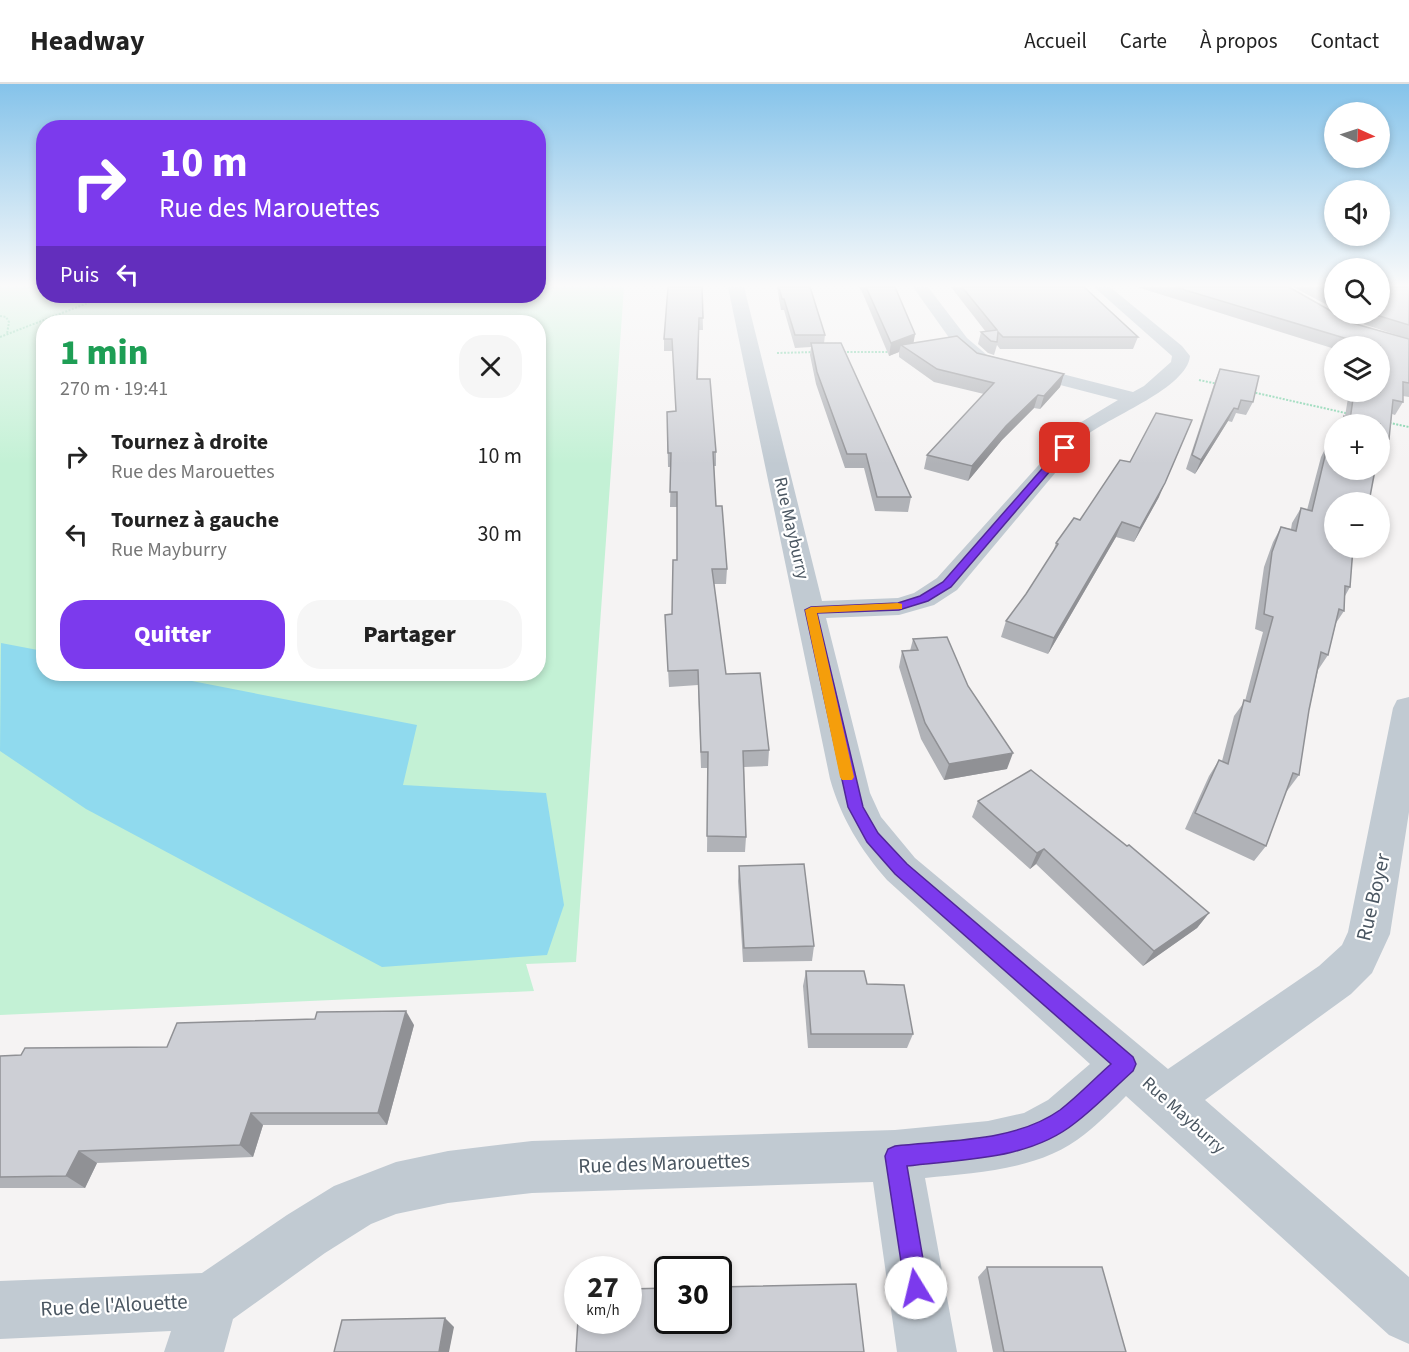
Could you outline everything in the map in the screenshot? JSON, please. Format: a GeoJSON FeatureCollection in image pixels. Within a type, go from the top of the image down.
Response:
{"type":"FeatureCollection","features":[{"type":"Feature","properties":{"kind":"street","name":"Rue Mayburry"},"geometry":{"type":"LineString","coordinates":[[749,346],[848,779],[856,807],[872,837],[901,869],[1166,1099],[1409,1316]]}},
{"type":"Feature","properties":{"kind":"street"},"geometry":{"type":"LineString","coordinates":[[966,346],[981,359],[1135,398]]}},
{"type":"Feature","properties":{"kind":"street"},"geometry":{"type":"LineString","coordinates":[[811,610],[899,606],[924,599],[947,584],[1080,431],[1090,423],[1151,390],[1180,364],[1181,356],[1171,346]]}},
{"type":"Feature","properties":{"kind":"street","name":"Rue Boyer"},"geometry":{"type":"LineString","coordinates":[[1166,1099],[1335,980],[1356,959],[1369,934],[1407,733]]}},
{"type":"Feature","properties":{"kind":"street","name":"Rue des Marouettes"},"geometry":{"type":"LineString","coordinates":[[202,1326],[306,1234],[353,1205],[396,1188],[448,1177],[532,1167],[895,1156],[988,1146],[1029,1137],[1066,1118],[1126,1064]]}},
{"type":"Feature","properties":{"kind":"street"},"geometry":{"type":"LineString","coordinates":[[895,1156],[927,1352]]}},
{"type":"Feature","properties":{"kind":"street","name":"Rue de l'Alouette"},"geometry":{"type":"LineString","coordinates":[[0,1310],[202,1326]]}},
{"type":"Feature","properties":{"kind":"path"},"geometry":{"type":"LineString","coordinates":[[832,352],[900,351]]}},
{"type":"Feature","properties":{"kind":"path"},"geometry":{"type":"LineString","coordinates":[[751,353],[820,352]]}},
{"type":"Feature","properties":{"kind":"path"},"geometry":{"type":"LineString","coordinates":[[1170,374],[1227,386]]}},
{"type":"Feature","properties":{"kind":"path"},"geometry":{"type":"LineString","coordinates":[[1249,391],[1352,414]]}},
{"type":"Feature","properties":{"kind":"path"},"geometry":{"type":"LineString","coordinates":[[1390,423],[1409,427]]}},
{"type":"Feature","properties":{"kind":"green space"},"geometry":{"type":"Polygon","coordinates":[[[0,346],[36,346],[36,681],[546,681],[546,346],[620,346],[576,962],[526,964],[534,991],[0,1015],[0,346]]]}},
{"type":"Feature","properties":{"kind":"water"},"geometry":{"type":"Polygon","coordinates":[[[1,643],[36,650],[36,681],[192,681],[417,725],[403,785],[546,793],[564,905],[547,955],[382,967],[86,809],[0,751],[1,643]]]}},
{"type":"Feature","properties":{"kind":"building"},"geometry":{"type":"Polygon","coordinates":[[[672,346],[698,346],[697,379],[710,379],[716,452],[713,452],[716,506],[722,506],[727,569],[712,569],[726,674],[760,673],[769,750],[743,751],[746,837],[707,836],[708,752],[701,752],[698,670],[668,671],[665,615],[672,614],[673,560],[677,560],[677,492],[670,492],[671,453],[668,453],[667,412],[676,411],[672,346]]]}},
{"type":"Feature","properties":{"kind":"building"},"geometry":{"type":"Polygon","coordinates":[[[812,346],[842,346],[911,497],[877,497],[866,454],[847,454],[817,372],[812,346]]]}},
{"type":"Feature","properties":{"kind":"building"},"geometry":{"type":"Polygon","coordinates":[[[903,346],[969,346],[977,353],[1064,374],[1044,396],[1038,395],[1006,426],[972,466],[927,455],[994,383],[937,369],[903,346]]]}},
{"type":"Feature","properties":{"kind":"building"},"geometry":{"type":"Polygon","coordinates":[[[1390,346],[1409,346],[1409,383],[1403,382],[1403,402],[1393,400],[1390,429],[1390,414],[1351,414],[1353,402],[1390,402],[1390,346]]]}},
{"type":"Feature","properties":{"kind":"building"},"geometry":{"type":"Polygon","coordinates":[[[1220,369],[1259,376],[1253,402],[1241,400],[1238,409],[1234,408],[1201,460],[1192,455],[1220,369]]]}},
{"type":"Feature","properties":{"kind":"building"},"geometry":{"type":"Polygon","coordinates":[[[1156,413],[1192,420],[1165,483],[1140,528],[1122,522],[1054,638],[1006,621],[1026,594],[1058,544],[1056,543],[1074,518],[1080,520],[1120,460],[1130,462],[1156,413]]]}},
{"type":"Feature","properties":{"kind":"building"},"geometry":{"type":"Polygon","coordinates":[[[1324,460],[1324,480],[1373,480],[1371,492],[1324,492],[1324,558],[1352,558],[1350,587],[1345,586],[1344,611],[1339,609],[1328,655],[1321,652],[1299,775],[1293,773],[1266,846],[1195,813],[1219,760],[1228,764],[1244,700],[1250,702],[1273,617],[1264,614],[1272,552],[1281,527],[1296,531],[1301,508],[1312,511],[1324,460]]]}},
{"type":"Feature","properties":{"kind":"building"},"geometry":{"type":"Polygon","coordinates":[[[947,637],[968,686],[1013,753],[949,764],[925,723],[902,651],[918,650],[913,639],[947,637]]]}},
{"type":"Feature","properties":{"kind":"building"},"geometry":{"type":"Polygon","coordinates":[[[1031,770],[1127,846],[1129,845],[1209,913],[1154,951],[1044,849],[1037,853],[978,801],[1031,770]]]}},
{"type":"Feature","properties":{"kind":"building"},"geometry":{"type":"Polygon","coordinates":[[[804,864],[814,946],[744,948],[739,866],[804,864]]]}},
{"type":"Feature","properties":{"kind":"building"},"geometry":{"type":"Polygon","coordinates":[[[806,971],[864,971],[867,984],[904,985],[913,1034],[811,1034],[806,971]]]}},
{"type":"Feature","properties":{"kind":"building"},"geometry":{"type":"Polygon","coordinates":[[[406,1011],[378,1113],[251,1113],[240,1145],[79,1151],[66,1176],[0,1177],[0,1056],[21,1055],[25,1048],[167,1047],[177,1023],[315,1019],[317,1012],[406,1011]]]}},
{"type":"Feature","properties":{"kind":"building"},"geometry":{"type":"Polygon","coordinates":[[[987,1267],[1102,1267],[1126,1352],[1004,1352],[987,1267]]]}},
{"type":"Feature","properties":{"kind":"building"},"geometry":{"type":"Polygon","coordinates":[[[856,1284],[864,1352],[576,1352],[577,1334],[642,1334],[642,1289],[654,1288],[654,1334],[732,1334],[732,1287],[856,1284]]]}},
{"type":"Feature","properties":{"kind":"building"},"geometry":{"type":"Polygon","coordinates":[[[445,1318],[439,1352],[334,1352],[342,1320],[445,1318]]]}},
{"type":"Feature","properties":{"kind":"slow traffic"},"geometry":{"type":"LineString","coordinates":[[847,777],[811,610],[898,606]]}},
{"type":"Feature","properties":{"kind":"route"},"geometry":{"type":"LineString","coordinates":[[916,1288],[895,1156],[988,1146],[1029,1137],[1066,1118],[1126,1064],[901,869],[872,837],[856,807],[848,779],[811,610],[899,606],[924,599],[947,584],[1065,448]]}}]}
